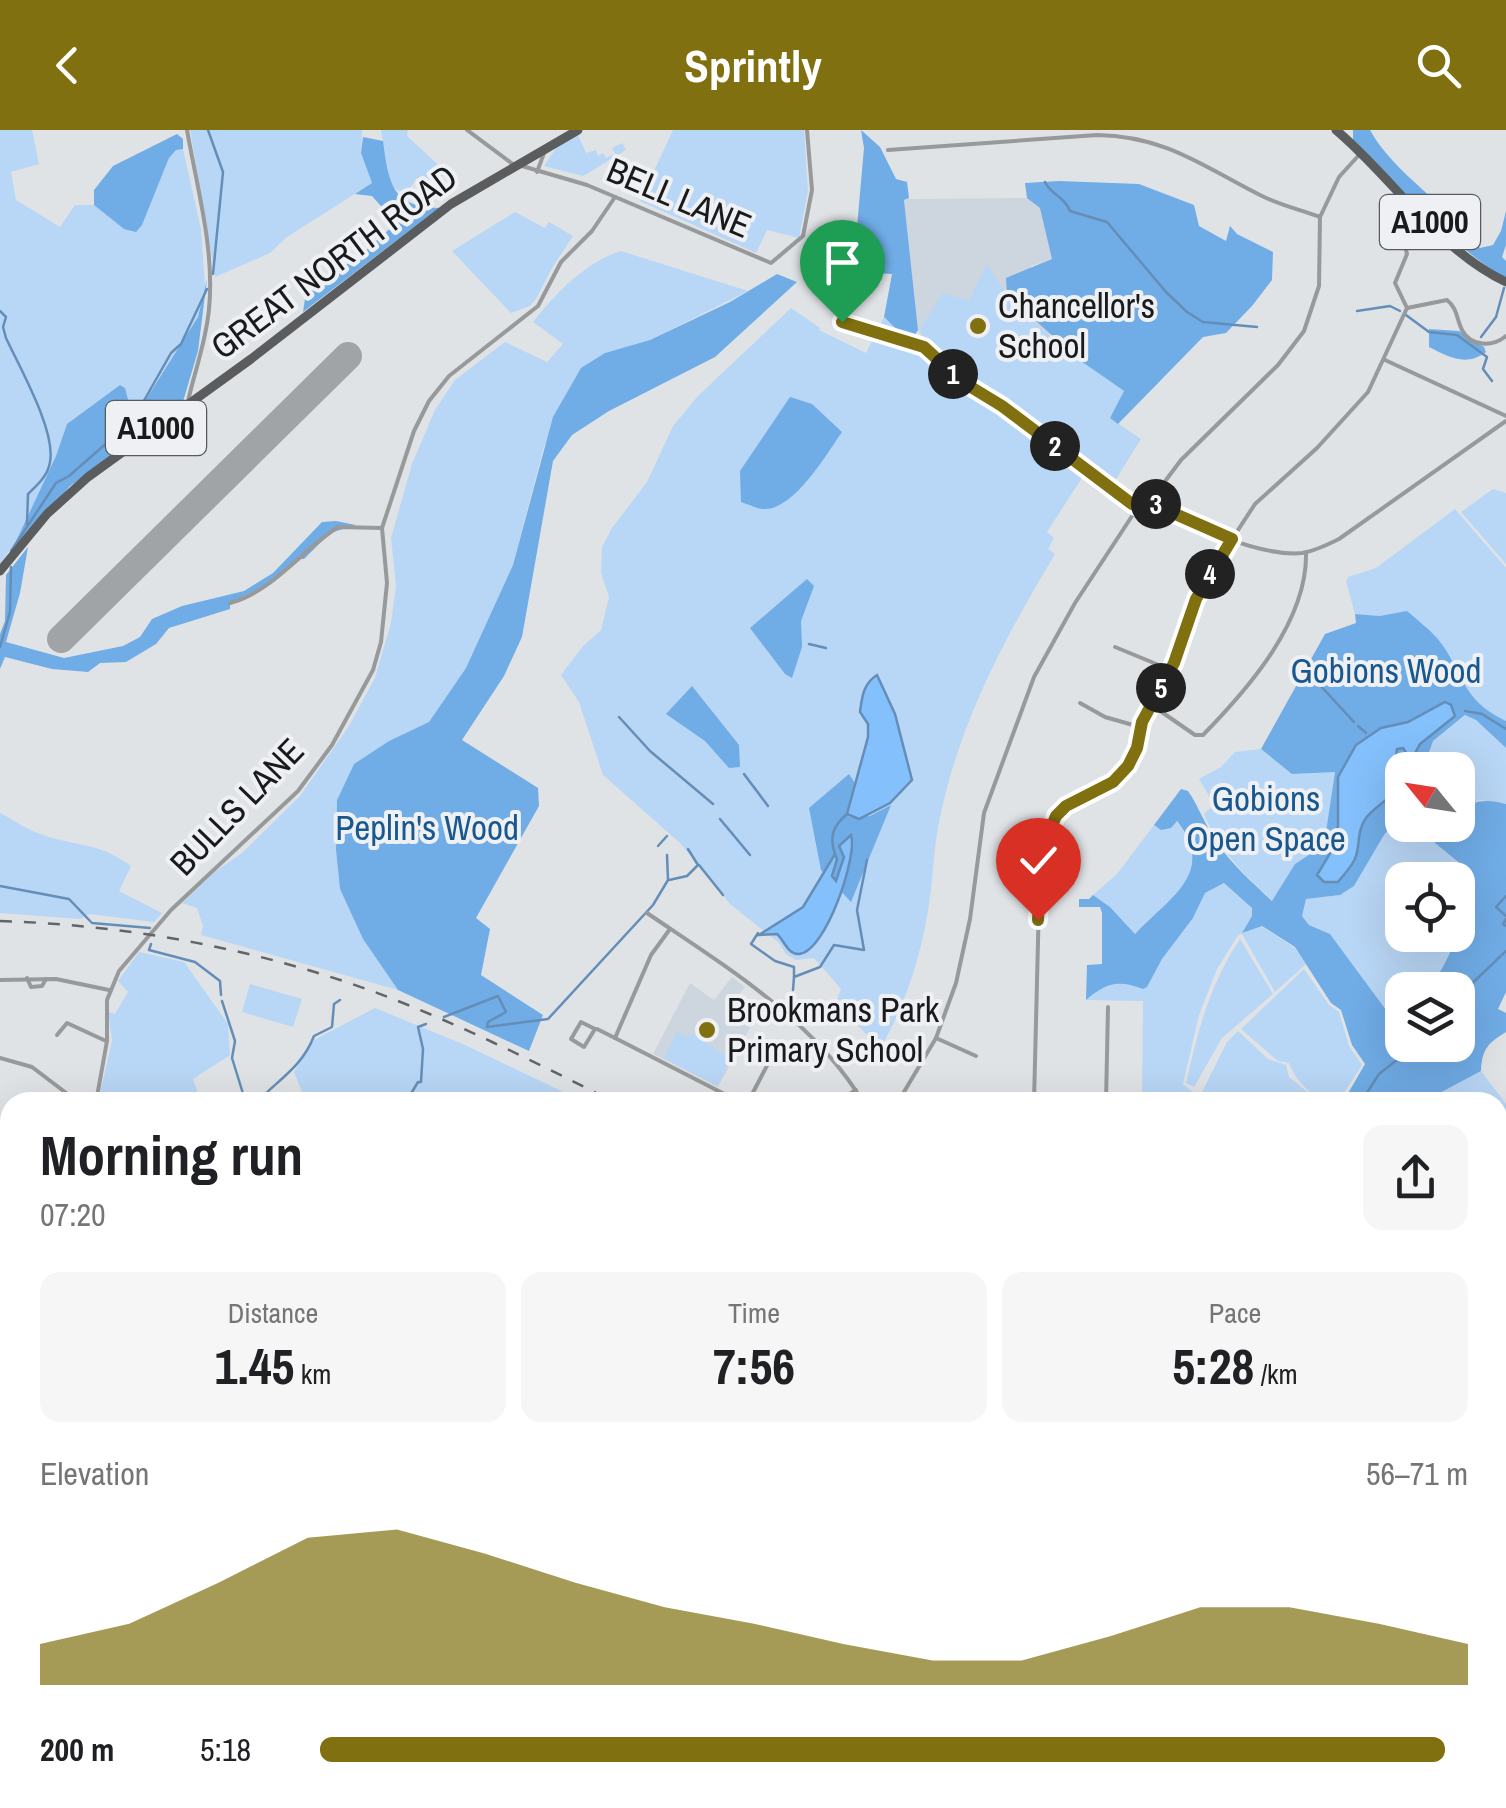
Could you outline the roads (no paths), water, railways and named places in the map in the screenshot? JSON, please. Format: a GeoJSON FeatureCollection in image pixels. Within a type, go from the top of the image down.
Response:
{"type":"FeatureCollection","features":[{"type":"Feature","properties":{"kind":"main road","name":"GREAT NORTH ROAD"},"geometry":{"type":"LineString","coordinates":[[0,571],[75,487],[188,406],[435,216],[578,130]]}},
{"type":"Feature","properties":{"kind":"main road","name":"A1000"},"geometry":{"type":"LineString","coordinates":[[1336,130],[1348,135],[1360,153],[1446,239],[1506,282]]}},
{"type":"Feature","properties":{"kind":"street"},"geometry":{"type":"LineString","coordinates":[[187,130],[210,268],[202,358],[188,406]]}},
{"type":"Feature","properties":{"kind":"street","name":"BELL LANE"},"geometry":{"type":"LineString","coordinates":[[467,130],[516,164],[573,180],[742,253],[776,263],[804,236],[812,190],[807,130]]}},
{"type":"Feature","properties":{"kind":"street"},"geometry":{"type":"LineString","coordinates":[[888,150],[1123,136],[1180,152],[1268,198],[1320,217]]}},
{"type":"Feature","properties":{"kind":"street"},"geometry":{"type":"LineString","coordinates":[[537,172],[550,145]]}},
{"type":"Feature","properties":{"kind":"street"},"geometry":{"type":"LineString","coordinates":[[904,1092],[936,1038],[966,940],[984,813],[1010,736],[1044,657],[1138,507],[1151,499],[1180,460],[1274,369],[1304,331],[1318,286],[1320,217],[1338,177],[1360,153]]}},
{"type":"Feature","properties":{"kind":"street","name":"BULLS LANE"},"geometry":{"type":"LineString","coordinates":[[109,990],[156,925],[298,791],[335,740],[373,670],[381,642],[387,583],[382,528],[414,430],[435,392],[538,306],[561,262],[592,230],[615,198]]}},
{"type":"Feature","properties":{"kind":"street"},"geometry":{"type":"LineString","coordinates":[[1392,226],[1401,231],[1407,250],[1395,282],[1408,308]]}},
{"type":"Feature","properties":{"kind":"street"},"geometry":{"type":"LineString","coordinates":[[1408,308],[1446,300],[1455,307],[1468,337],[1484,345],[1500,342],[1506,336]]}},
{"type":"Feature","properties":{"kind":"street"},"geometry":{"type":"LineString","coordinates":[[1034,1092],[1040,861],[1046,837],[1062,809],[1121,775],[1171,670],[1196,599],[1232,539],[1255,504],[1317,448],[1361,400],[1385,360],[1408,308]]}},
{"type":"Feature","properties":{"kind":"street"},"geometry":{"type":"LineString","coordinates":[[842,322],[924,347],[961,381],[1002,406],[1138,507]]}},
{"type":"Feature","properties":{"kind":"street"},"geometry":{"type":"LineString","coordinates":[[1151,499],[1232,539],[1272,550],[1306,552],[1339,539],[1506,418],[1385,360]]}},
{"type":"Feature","properties":{"kind":"street"},"geometry":{"type":"LineString","coordinates":[[230,603],[244,600],[268,584],[338,527],[382,528]]}},
{"type":"Feature","properties":{"kind":"street"},"geometry":{"type":"LineString","coordinates":[[1152,705],[1196,735],[1203,735],[1246,690],[1272,653],[1295,601],[1306,552]]}},
{"type":"Feature","properties":{"kind":"street"},"geometry":{"type":"LineString","coordinates":[[1115,648],[1171,670]]}},
{"type":"Feature","properties":{"kind":"street"},"geometry":{"type":"LineString","coordinates":[[1080,703],[1112,719],[1141,727]]}},
{"type":"Feature","properties":{"kind":"street"},"geometry":{"type":"LineString","coordinates":[[1046,837],[1058,842]]}},
{"type":"Feature","properties":{"kind":"street"},"geometry":{"type":"LineString","coordinates":[[647,913],[791,1020],[834,1061],[856,1090],[853,1092]]}},
{"type":"Feature","properties":{"kind":"street"},"geometry":{"type":"LineString","coordinates":[[615,1038],[653,952],[670,929]]}},
{"type":"Feature","properties":{"kind":"street"},"geometry":{"type":"LineString","coordinates":[[0,980],[46,978],[109,990],[107,1041],[98,1092]]}},
{"type":"Feature","properties":{"kind":"street"},"geometry":{"type":"LineString","coordinates":[[1106,1092],[1108,1007]]}},
{"type":"Feature","properties":{"kind":"street"},"geometry":{"type":"LineString","coordinates":[[596,1029],[584,1046],[571,1039],[581,1022],[596,1029],[615,1038],[720,1092]]}},
{"type":"Feature","properties":{"kind":"street"},"geometry":{"type":"LineString","coordinates":[[57,1035],[67,1023],[107,1041]]}},
{"type":"Feature","properties":{"kind":"street"},"geometry":{"type":"LineString","coordinates":[[936,1038],[976,1056]]}},
{"type":"Feature","properties":{"kind":"street"},"geometry":{"type":"LineString","coordinates":[[0,1058],[32,1067],[65,1092]]}},
{"type":"Feature","properties":{"kind":"street"},"geometry":{"type":"LineString","coordinates":[[753,1092],[771,1058]]}},
{"type":"Feature","properties":{"kind":"waterway"},"geometry":{"type":"LineString","coordinates":[[208,130],[223,172],[213,274]]}},
{"type":"Feature","properties":{"kind":"waterway"},"geometry":{"type":"LineString","coordinates":[[1045,182],[1070,211],[1107,222],[1187,312],[1203,322],[1257,327]]}},
{"type":"Feature","properties":{"kind":"waterway"},"geometry":{"type":"LineString","coordinates":[[1481,337],[1496,317],[1504,288]]}},
{"type":"Feature","properties":{"kind":"waterway"},"geometry":{"type":"LineString","coordinates":[[11,551],[56,483],[133,420],[171,353],[181,344],[207,289]]}},
{"type":"Feature","properties":{"kind":"waterway"},"geometry":{"type":"LineString","coordinates":[[1357,311],[1390,306],[1400,311]]}},
{"type":"Feature","properties":{"kind":"waterway"},"geometry":{"type":"LineString","coordinates":[[0,311],[6,317],[6,338],[36,400],[50,449],[47,472],[28,494],[27,524]]}},
{"type":"Feature","properties":{"kind":"waterway"},"geometry":{"type":"LineString","coordinates":[[1406,315],[1429,332],[1457,335],[1487,357],[1483,369],[1492,381]]}},
{"type":"Feature","properties":{"kind":"waterway"},"geometry":{"type":"LineString","coordinates":[[0,647],[10,612],[11,567]]}},
{"type":"Feature","properties":{"kind":"waterway"},"geometry":{"type":"LineString","coordinates":[[809,644],[826,648]]}},
{"type":"Feature","properties":{"kind":"waterway"},"geometry":{"type":"LineString","coordinates":[[1318,683],[1354,722]]}},
{"type":"Feature","properties":{"kind":"waterway"},"geometry":{"type":"LineString","coordinates":[[1465,711],[1482,714],[1506,729]]}},
{"type":"Feature","properties":{"kind":"waterway"},"geometry":{"type":"LineString","coordinates":[[619,717],[650,751],[713,804]]}},
{"type":"Feature","properties":{"kind":"waterway"},"geometry":{"type":"LineString","coordinates":[[1358,726],[1366,733]]}},
{"type":"Feature","properties":{"kind":"waterway"},"geometry":{"type":"LineString","coordinates":[[744,774],[768,806]]}},
{"type":"Feature","properties":{"kind":"waterway"},"geometry":{"type":"LineString","coordinates":[[835,854],[834,832],[847,814]]}},
{"type":"Feature","properties":{"kind":"waterway"},"geometry":{"type":"LineString","coordinates":[[720,819],[750,855]]}},
{"type":"Feature","properties":{"kind":"waterway"},"geometry":{"type":"LineString","coordinates":[[658,846],[667,836]]}},
{"type":"Feature","properties":{"kind":"waterway"},"geometry":{"type":"LineString","coordinates":[[669,880],[687,876],[698,865],[688,849]]}},
{"type":"Feature","properties":{"kind":"waterway"},"geometry":{"type":"LineString","coordinates":[[444,1017],[498,996],[506,1012],[488,1022],[487,1027],[548,1019],[653,905],[668,880],[667,855]]}},
{"type":"Feature","properties":{"kind":"waterway"},"geometry":{"type":"LineString","coordinates":[[758,933],[751,944],[775,961],[794,967],[794,977],[820,967],[834,945],[864,950],[857,910],[867,860]]}},
{"type":"Feature","properties":{"kind":"waterway"},"geometry":{"type":"LineString","coordinates":[[699,865],[723,895]]}},
{"type":"Feature","properties":{"kind":"waterway"},"geometry":{"type":"LineString","coordinates":[[0,886],[69,899],[92,923],[150,928]]}},
{"type":"Feature","properties":{"kind":"waterway"},"geometry":{"type":"LineString","coordinates":[[1506,896],[1496,907],[1506,916]]}},
{"type":"Feature","properties":{"kind":"waterway"},"geometry":{"type":"LineString","coordinates":[[1506,919],[1506,926]]}},
{"type":"Feature","properties":{"kind":"waterway"},"geometry":{"type":"LineString","coordinates":[[151,944],[149,950],[195,962],[220,981],[221,995]]}},
{"type":"Feature","properties":{"kind":"waterway"},"geometry":{"type":"LineString","coordinates":[[1475,981],[1506,951]]}},
{"type":"Feature","properties":{"kind":"waterway"},"geometry":{"type":"LineString","coordinates":[[793,990],[794,977]]}},
{"type":"Feature","properties":{"kind":"waterway"},"geometry":{"type":"LineString","coordinates":[[267,1092],[296,1064],[314,1036],[332,1027],[334,1004],[340,1000]]}},
{"type":"Feature","properties":{"kind":"waterway"},"geometry":{"type":"LineString","coordinates":[[222,1001],[235,1041],[232,1058],[243,1092]]}},
{"type":"Feature","properties":{"kind":"waterway"},"geometry":{"type":"LineString","coordinates":[[412,1092],[421,1082],[423,1049],[418,1027],[426,1024]]}},
{"type":"Feature","properties":{"kind":"waterway"},"geometry":{"type":"LineString","coordinates":[[1367,1092],[1379,1074],[1394,1062]]}},
{"type":"Feature","properties":{"kind":"railway"},"geometry":{"type":"LineString","coordinates":[[0,921],[150,935],[298,967],[421,1011],[594,1092]]}},
{"type":"Feature","properties":{"kind":"place","name":"Chancellor's School"},"geometry":{"type":"Point","coordinates":[978,326]}},
{"type":"Feature","properties":{"kind":"place","name":"Brookmans Park Primary School"},"geometry":{"type":"Point","coordinates":[707,1030]}},
{"type":"Feature","properties":{"kind":"park label","name":"Gobions Wood"},"geometry":{"type":"Point","coordinates":[1386,671]}},
{"type":"Feature","properties":{"kind":"park label","name":"Gobions Open Space"},"geometry":{"type":"Point","coordinates":[1266,819]}},
{"type":"Feature","properties":{"kind":"park label","name":"Peplin's Wood"},"geometry":{"type":"Point","coordinates":[427,828]}}]}
